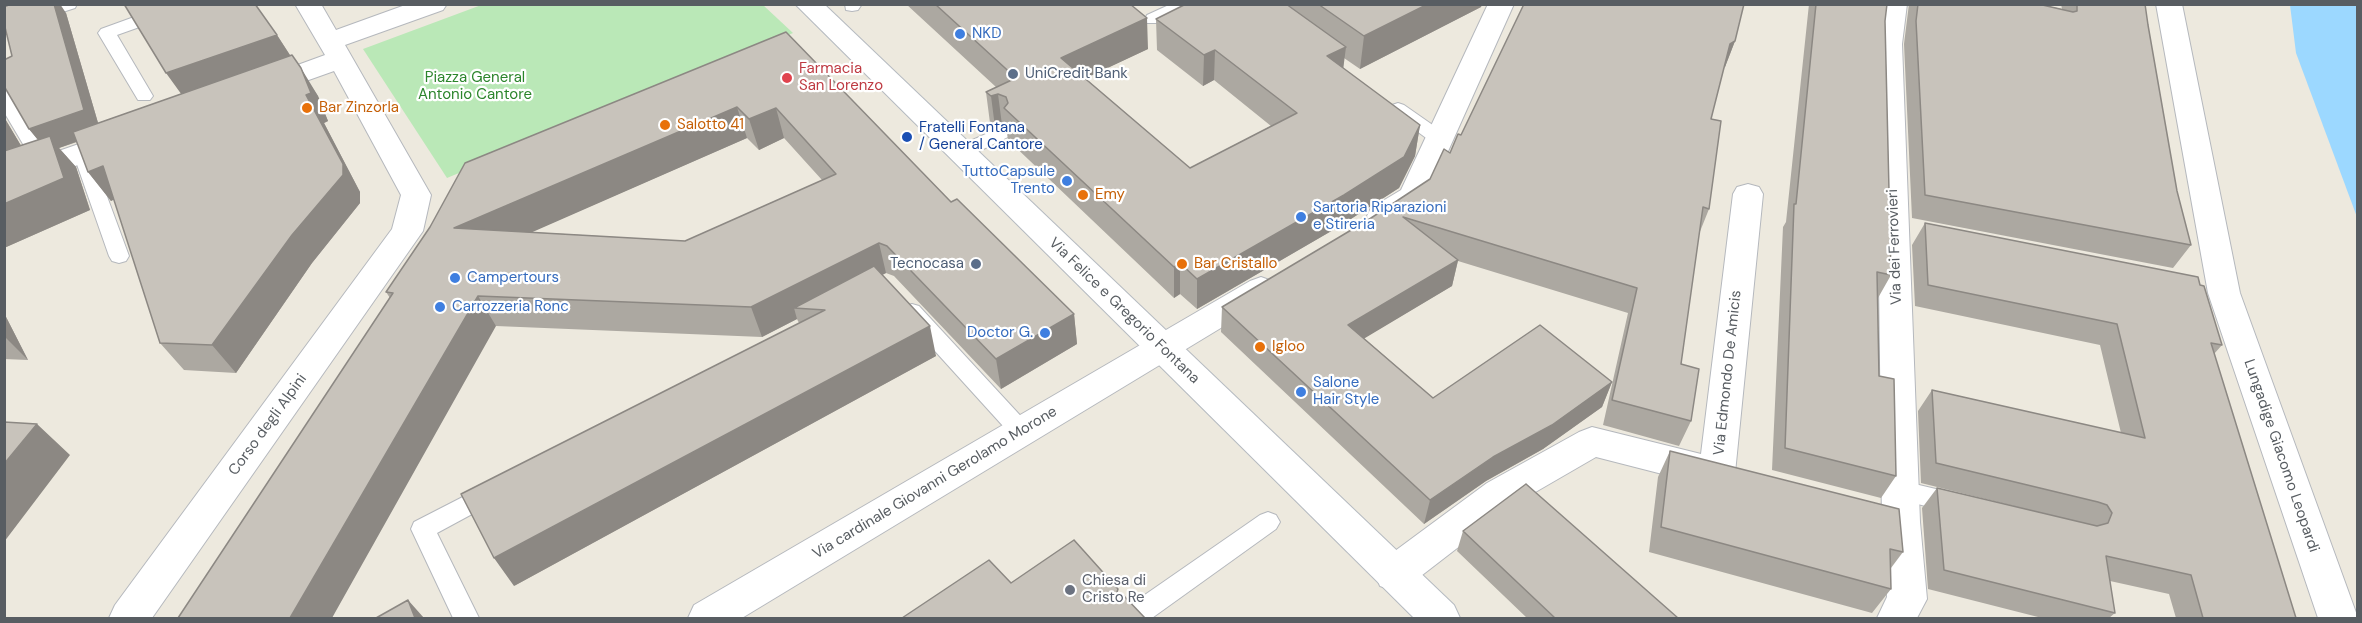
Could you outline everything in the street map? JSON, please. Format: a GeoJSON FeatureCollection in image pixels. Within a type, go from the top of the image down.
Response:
{"type":"FeatureCollection","features":[{"type":"Feature","properties":{"kind":"street"},"geometry":{"type":"LineString","coordinates":[[308,4],[335,51]]}},
{"type":"Feature","properties":{"kind":"street"},"geometry":{"type":"LineString","coordinates":[[234,98],[434,4]]}},
{"type":"Feature","properties":{"kind":"street","name":"Via Felice e Gregorio Fontana"},"geometry":{"type":"LineString","coordinates":[[808,4],[1440,618]]}},
{"type":"Feature","properties":{"kind":"street"},"geometry":{"type":"LineString","coordinates":[[1361,230],[1413,196],[1501,4]]}},
{"type":"Feature","properties":{"kind":"street","name":"Via dei Ferrovieri"},"geometry":{"type":"LineString","coordinates":[[1894,4],[1889,44],[1894,228],[1890,508],[1907,599],[1897,618]]}},
{"type":"Feature","properties":{"kind":"street","name":"Lungadige Giacomo Leopardi"},"geometry":{"type":"LineString","coordinates":[[2169,4],[2211,290],[2338,618]]}},
{"type":"Feature","properties":{"kind":"street","name":"Corso degli Alpini"},"geometry":{"type":"LineString","coordinates":[[129,618],[407,231],[416,195],[335,51]]}},
{"type":"Feature","properties":{"kind":"street"},"geometry":{"type":"LineString","coordinates":[[4,181],[147,130]]}},
{"type":"Feature","properties":{"kind":"street","name":"Via Edmondo De Amicis"},"geometry":{"type":"LineString","coordinates":[[1394,574],[1500,494],[1592,442],[1734,478],[1748,195]]}},
{"type":"Feature","properties":{"kind":"street"},"geometry":{"type":"LineString","coordinates":[[1894,228],[1929,235]]}},
{"type":"Feature","properties":{"kind":"street","name":"Via cardinale Giovanni Gerolamo Morone"},"geometry":{"type":"LineString","coordinates":[[708,618],[1283,276]]}},
{"type":"Feature","properties":{"kind":"lane"},"geometry":{"type":"LineString","coordinates":[[41,14],[69,4]]}},
{"type":"Feature","properties":{"kind":"lane"},"geometry":{"type":"LineString","coordinates":[[144,96],[108,33],[187,4]]}},
{"type":"Feature","properties":{"kind":"lane"},"geometry":{"type":"LineString","coordinates":[[1154,19],[1185,4]]}},
{"type":"Feature","properties":{"kind":"lane"},"geometry":{"type":"LineString","coordinates":[[4,95],[45,167]]}},
{"type":"Feature","properties":{"kind":"lane"},"geometry":{"type":"LineString","coordinates":[[1385,100],[1440,139]]}},
{"type":"Feature","properties":{"kind":"lane"},"geometry":{"type":"LineString","coordinates":[[960,153],[1001,133]]}},
{"type":"Feature","properties":{"kind":"lane"},"geometry":{"type":"LineString","coordinates":[[82,153],[119,256]]}},
{"type":"Feature","properties":{"kind":"lane"},"geometry":{"type":"LineString","coordinates":[[900,299],[1020,431]]}},
{"type":"Feature","properties":{"kind":"lane"},"geometry":{"type":"LineString","coordinates":[[466,618],[423,529],[507,484]]}},
{"type":"Feature","properties":{"kind":"lane"},"geometry":{"type":"LineString","coordinates":[[1890,508],[1980,510]]}},
{"type":"Feature","properties":{"kind":"lane"},"geometry":{"type":"LineString","coordinates":[[1132,618],[1268,522]]}},
{"type":"Feature","properties":{"kind":"green space","name":"Piazza General Antonio Cantore"},"geometry":{"type":"Polygon","coordinates":[[[484,4],[763,5],[793,33],[447,178],[363,49],[484,4]]]}},
{"type":"Feature","properties":{"kind":"water"},"geometry":{"type":"Polygon","coordinates":[[[2290,5],[2357,5],[2357,217],[2296,53],[2290,5]]]}},
{"type":"Feature","properties":{"kind":"building"},"geometry":{"type":"Polygon","coordinates":[[[11,4],[54,4],[84,110],[29,129],[4,86],[4,60],[12,56],[4,23],[4,7],[11,4]]]}},
{"type":"Feature","properties":{"kind":"building"},"geometry":{"type":"Polygon","coordinates":[[[124,4],[255,4],[277,35],[166,73],[124,4]]]}},
{"type":"Feature","properties":{"kind":"building"},"geometry":{"type":"Polygon","coordinates":[[[935,4],[1130,4],[1147,18],[1061,58],[1190,168],[1297,113],[1215,50],[1204,55],[1156,19],[1186,4],[1286,4],[1346,47],[1327,56],[1420,125],[1404,157],[1344,195],[1197,279],[1180,263],[1174,267],[1004,108],[1008,103],[1006,97],[998,94],[991,96],[986,92],[1016,78],[935,4]]]}},
{"type":"Feature","properties":{"kind":"building"},"geometry":{"type":"Polygon","coordinates":[[[1318,4],[1428,4],[1364,36],[1318,4]]]}},
{"type":"Feature","properties":{"kind":"building"},"geometry":{"type":"Polygon","coordinates":[[[1524,4],[1744,4],[1735,41],[1730,44],[1711,119],[1721,121],[1709,209],[1703,207],[1681,364],[1699,369],[1691,421],[1612,400],[1637,288],[1403,217],[1458,260],[1348,325],[1433,398],[1540,325],[1612,382],[1552,425],[1493,457],[1430,500],[1222,307],[1368,220],[1430,179],[1444,149],[1450,153],[1458,134],[1461,135],[1524,4]]]}},
{"type":"Feature","properties":{"kind":"building"},"geometry":{"type":"Polygon","coordinates":[[[1816,4],[1887,4],[1885,21],[1891,275],[1877,272],[1879,376],[1894,379],[1896,476],[1785,448],[1794,204],[1796,204],[1816,4]]]}},
{"type":"Feature","properties":{"kind":"building"},"geometry":{"type":"Polygon","coordinates":[[[1918,4],[2038,4],[2073,12],[2077,11],[2077,4],[2145,4],[2177,191],[2191,245],[1925,195],[1916,21],[1918,4]]]}},
{"type":"Feature","properties":{"kind":"building"},"geometry":{"type":"Polygon","coordinates":[[[786,32],[951,202],[957,199],[1074,314],[996,359],[887,246],[879,243],[751,307],[478,296],[290,618],[178,618],[393,293],[386,292],[430,227],[465,163],[786,32]],[[737,107],[454,228],[685,241],[836,174],[776,108],[749,119],[737,107]]]}},
{"type":"Feature","properties":{"kind":"building"},"geometry":{"type":"Polygon","coordinates":[[[292,55],[301,68],[311,93],[306,95],[343,164],[343,175],[292,235],[212,345],[160,343],[103,166],[88,172],[73,132],[292,55]]]}},
{"type":"Feature","properties":{"kind":"building"},"geometry":{"type":"Polygon","coordinates":[[[50,136],[64,178],[4,204],[4,151],[50,136]]]}},
{"type":"Feature","properties":{"kind":"building"},"geometry":{"type":"Polygon","coordinates":[[[1925,223],[2198,277],[2200,285],[2204,286],[2222,345],[2211,343],[2296,618],[2203,618],[2191,575],[2106,556],[2115,613],[1944,570],[1937,488],[2097,526],[2108,523],[2112,513],[2107,505],[2098,502],[1936,463],[1932,390],[2145,438],[2117,324],[1928,285],[1925,223]]]}},
{"type":"Feature","properties":{"kind":"building"},"geometry":{"type":"Polygon","coordinates":[[[874,266],[930,326],[494,558],[461,494],[825,310],[794,308],[874,266]]]}},
{"type":"Feature","properties":{"kind":"building"},"geometry":{"type":"Polygon","coordinates":[[[4,422],[37,424],[4,464],[4,422]]]}},
{"type":"Feature","properties":{"kind":"building"},"geometry":{"type":"Polygon","coordinates":[[[1670,451],[1899,509],[1903,552],[1890,549],[1891,589],[1661,527],[1670,451]]]}},
{"type":"Feature","properties":{"kind":"building"},"geometry":{"type":"Polygon","coordinates":[[[1526,484],[1678,618],[1555,618],[1463,531],[1526,484]]]}},
{"type":"Feature","properties":{"kind":"building"},"geometry":{"type":"Polygon","coordinates":[[[1074,540],[1118,589],[1116,595],[1124,596],[1145,618],[902,618],[989,560],[1011,583],[1074,540]]]}},
{"type":"Feature","properties":{"kind":"building"},"geometry":{"type":"Polygon","coordinates":[[[408,600],[415,618],[376,618],[408,600]]]}},
{"type":"Feature","properties":{"kind":"place","name":"NKD"},"geometry":{"type":"Point","coordinates":[960,34]}},
{"type":"Feature","properties":{"kind":"place","name":"UniCredit Bank"},"geometry":{"type":"Point","coordinates":[1013,74]}},
{"type":"Feature","properties":{"kind":"place","name":"Farmacia San Lorenzo"},"geometry":{"type":"Point","coordinates":[787,78]}},
{"type":"Feature","properties":{"kind":"place","name":"Bar Zinzorla"},"geometry":{"type":"Point","coordinates":[307,108]}},
{"type":"Feature","properties":{"kind":"place","name":"Salotto 41"},"geometry":{"type":"Point","coordinates":[665,125]}},
{"type":"Feature","properties":{"kind":"place","name":"Fratelli Fontana / General Cantore"},"geometry":{"type":"Point","coordinates":[907,137]}},
{"type":"Feature","properties":{"kind":"place","name":"TuttoCapsule Trento"},"geometry":{"type":"Point","coordinates":[1067,181]}},
{"type":"Feature","properties":{"kind":"place","name":"Emy"},"geometry":{"type":"Point","coordinates":[1083,195]}},
{"type":"Feature","properties":{"kind":"place","name":"Sartoria Riparazioni e Stireria"},"geometry":{"type":"Point","coordinates":[1301,217]}},
{"type":"Feature","properties":{"kind":"place","name":"Tecnocasa"},"geometry":{"type":"Point","coordinates":[976,264]}},
{"type":"Feature","properties":{"kind":"place","name":"Bar Cristallo"},"geometry":{"type":"Point","coordinates":[1182,264]}},
{"type":"Feature","properties":{"kind":"place","name":"Campertours"},"geometry":{"type":"Point","coordinates":[455,278]}},
{"type":"Feature","properties":{"kind":"place","name":"Carrozzeria Ronc"},"geometry":{"type":"Point","coordinates":[440,307]}},
{"type":"Feature","properties":{"kind":"place","name":"Doctor G."},"geometry":{"type":"Point","coordinates":[1045,333]}},
{"type":"Feature","properties":{"kind":"place","name":"Igloo"},"geometry":{"type":"Point","coordinates":[1260,347]}},
{"type":"Feature","properties":{"kind":"place","name":"Salone Hair Style"},"geometry":{"type":"Point","coordinates":[1301,392]}},
{"type":"Feature","properties":{"kind":"place","name":"Chiesa di Cristo Re"},"geometry":{"type":"Point","coordinates":[1070,590]}}]}
